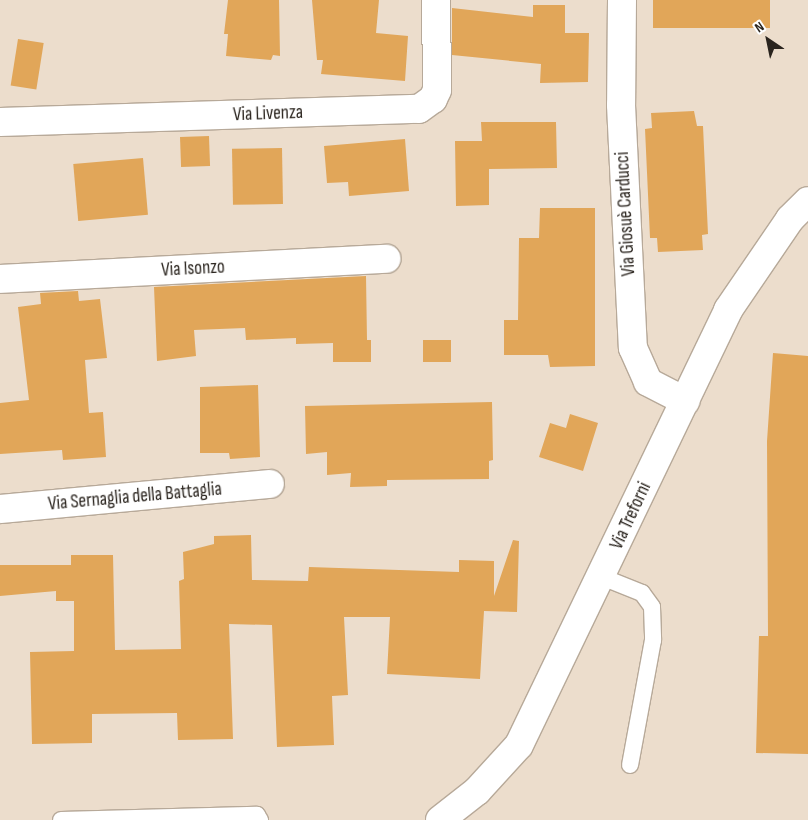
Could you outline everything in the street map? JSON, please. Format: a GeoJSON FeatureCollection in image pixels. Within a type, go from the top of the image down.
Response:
{"type":"FeatureCollection","features":[{"type":"Feature","properties":{"kind":"street","name":"Via Livenza"},"geometry":{"type":"LineString","coordinates":[[0,122],[419,109],[433,99],[437,90],[436,0]]}},
{"type":"Feature","properties":{"kind":"street","name":"Via Giosuè Carducci"},"geometry":{"type":"LineString","coordinates":[[622,0],[621,105],[633,348],[648,382],[685,401]]}},
{"type":"Feature","properties":{"kind":"street","name":"Via Treforni"},"geometry":{"type":"LineString","coordinates":[[440,820],[477,791],[520,745],[728,310],[756,266],[790,219],[808,201]]}},
{"type":"Feature","properties":{"kind":"street","name":"Via Isonzo"},"geometry":{"type":"LineString","coordinates":[[0,278],[386,259]]}},
{"type":"Feature","properties":{"kind":"street","name":"Via Sernaglia della Battaglia"},"geometry":{"type":"LineString","coordinates":[[0,509],[270,484]]}},
{"type":"Feature","properties":{"kind":"lane"},"geometry":{"type":"LineString","coordinates":[[602,576],[642,593],[652,607],[653,640],[630,765]]}},
{"type":"Feature","properties":{"kind":"lane"},"geometry":{"type":"LineString","coordinates":[[61,820],[257,815],[260,820]]}},
{"type":"Feature","properties":{"kind":"building"},"geometry":{"type":"Polygon","coordinates":[[[228,0],[279,0],[280,56],[273,55],[271,60],[226,56],[228,34],[224,34],[228,0]]]}},
{"type":"Feature","properties":{"kind":"building"},"geometry":{"type":"Polygon","coordinates":[[[312,0],[379,0],[376,33],[408,36],[405,81],[321,74],[323,60],[317,60],[312,0]]]}},
{"type":"Feature","properties":{"kind":"building"},"geometry":{"type":"Polygon","coordinates":[[[653,0],[770,0],[770,28],[653,28],[653,0]]]}},
{"type":"Feature","properties":{"kind":"building"},"geometry":{"type":"Polygon","coordinates":[[[533,5],[565,5],[565,33],[589,33],[588,82],[540,83],[541,64],[452,55],[452,8],[533,17],[533,5]]]}},
{"type":"Feature","properties":{"kind":"building"},"geometry":{"type":"Polygon","coordinates":[[[18,39],[44,43],[36,89],[11,85],[18,39]]]}},
{"type":"Feature","properties":{"kind":"building"},"geometry":{"type":"Polygon","coordinates":[[[694,111],[697,126],[703,126],[708,234],[702,235],[703,250],[658,252],[657,238],[650,238],[645,129],[652,128],[651,113],[694,111]]]}},
{"type":"Feature","properties":{"kind":"building"},"geometry":{"type":"Polygon","coordinates":[[[481,122],[556,122],[557,168],[489,169],[489,205],[456,206],[455,141],[482,141],[481,122]]]}},
{"type":"Feature","properties":{"kind":"building"},"geometry":{"type":"Polygon","coordinates":[[[209,136],[210,166],[181,167],[180,137],[209,136]]]}},
{"type":"Feature","properties":{"kind":"building"},"geometry":{"type":"Polygon","coordinates":[[[405,139],[409,191],[349,196],[348,182],[327,183],[324,146],[405,139]]]}},
{"type":"Feature","properties":{"kind":"building"},"geometry":{"type":"Polygon","coordinates":[[[282,148],[283,204],[233,205],[232,149],[282,148]]]}},
{"type":"Feature","properties":{"kind":"building"},"geometry":{"type":"Polygon","coordinates":[[[143,158],[148,215],[78,221],[73,164],[143,158]]]}},
{"type":"Feature","properties":{"kind":"building"},"geometry":{"type":"Polygon","coordinates":[[[540,208],[595,208],[595,366],[550,367],[548,355],[504,355],[504,320],[518,320],[519,238],[539,238],[540,208]]]}},
{"type":"Feature","properties":{"kind":"building"},"geometry":{"type":"Polygon","coordinates":[[[366,276],[367,340],[371,340],[371,362],[333,362],[333,343],[296,344],[296,338],[246,340],[245,328],[194,330],[196,356],[157,361],[154,287],[366,276]]]}},
{"type":"Feature","properties":{"kind":"building"},"geometry":{"type":"Polygon","coordinates":[[[78,291],[79,301],[100,299],[107,358],[85,360],[89,413],[103,412],[106,457],[63,460],[62,450],[0,454],[0,403],[29,400],[18,307],[41,304],[40,293],[78,291]]]}},
{"type":"Feature","properties":{"kind":"building"},"geometry":{"type":"Polygon","coordinates":[[[423,340],[451,340],[451,362],[423,362],[423,340]]]}},
{"type":"Feature","properties":{"kind":"building"},"geometry":{"type":"Polygon","coordinates":[[[773,353],[808,356],[808,754],[756,753],[759,636],[768,636],[767,441],[773,353]]]}},
{"type":"Feature","properties":{"kind":"building"},"geometry":{"type":"Polygon","coordinates":[[[258,385],[260,457],[230,459],[229,453],[200,453],[200,387],[258,385]]]}},
{"type":"Feature","properties":{"kind":"building"},"geometry":{"type":"Polygon","coordinates":[[[492,402],[493,460],[489,461],[489,479],[387,480],[387,486],[350,487],[351,473],[327,475],[327,452],[306,454],[305,406],[492,402]]]}},
{"type":"Feature","properties":{"kind":"building"},"geometry":{"type":"Polygon","coordinates":[[[570,414],[598,423],[583,471],[539,457],[550,423],[566,428],[570,414]]]}},
{"type":"Feature","properties":{"kind":"building"},"geometry":{"type":"Polygon","coordinates":[[[251,535],[252,580],[308,581],[309,567],[459,572],[459,560],[494,561],[494,596],[513,540],[519,541],[517,612],[484,611],[480,679],[387,674],[390,617],[344,617],[348,695],[332,696],[334,745],[277,747],[272,625],[229,624],[233,739],[178,740],[177,713],[92,714],[92,743],[32,744],[30,652],[74,651],[74,601],[56,601],[56,591],[0,596],[0,565],[71,565],[71,555],[113,555],[115,650],[181,649],[179,581],[184,579],[183,552],[214,544],[214,536],[251,535]]]}}]}
